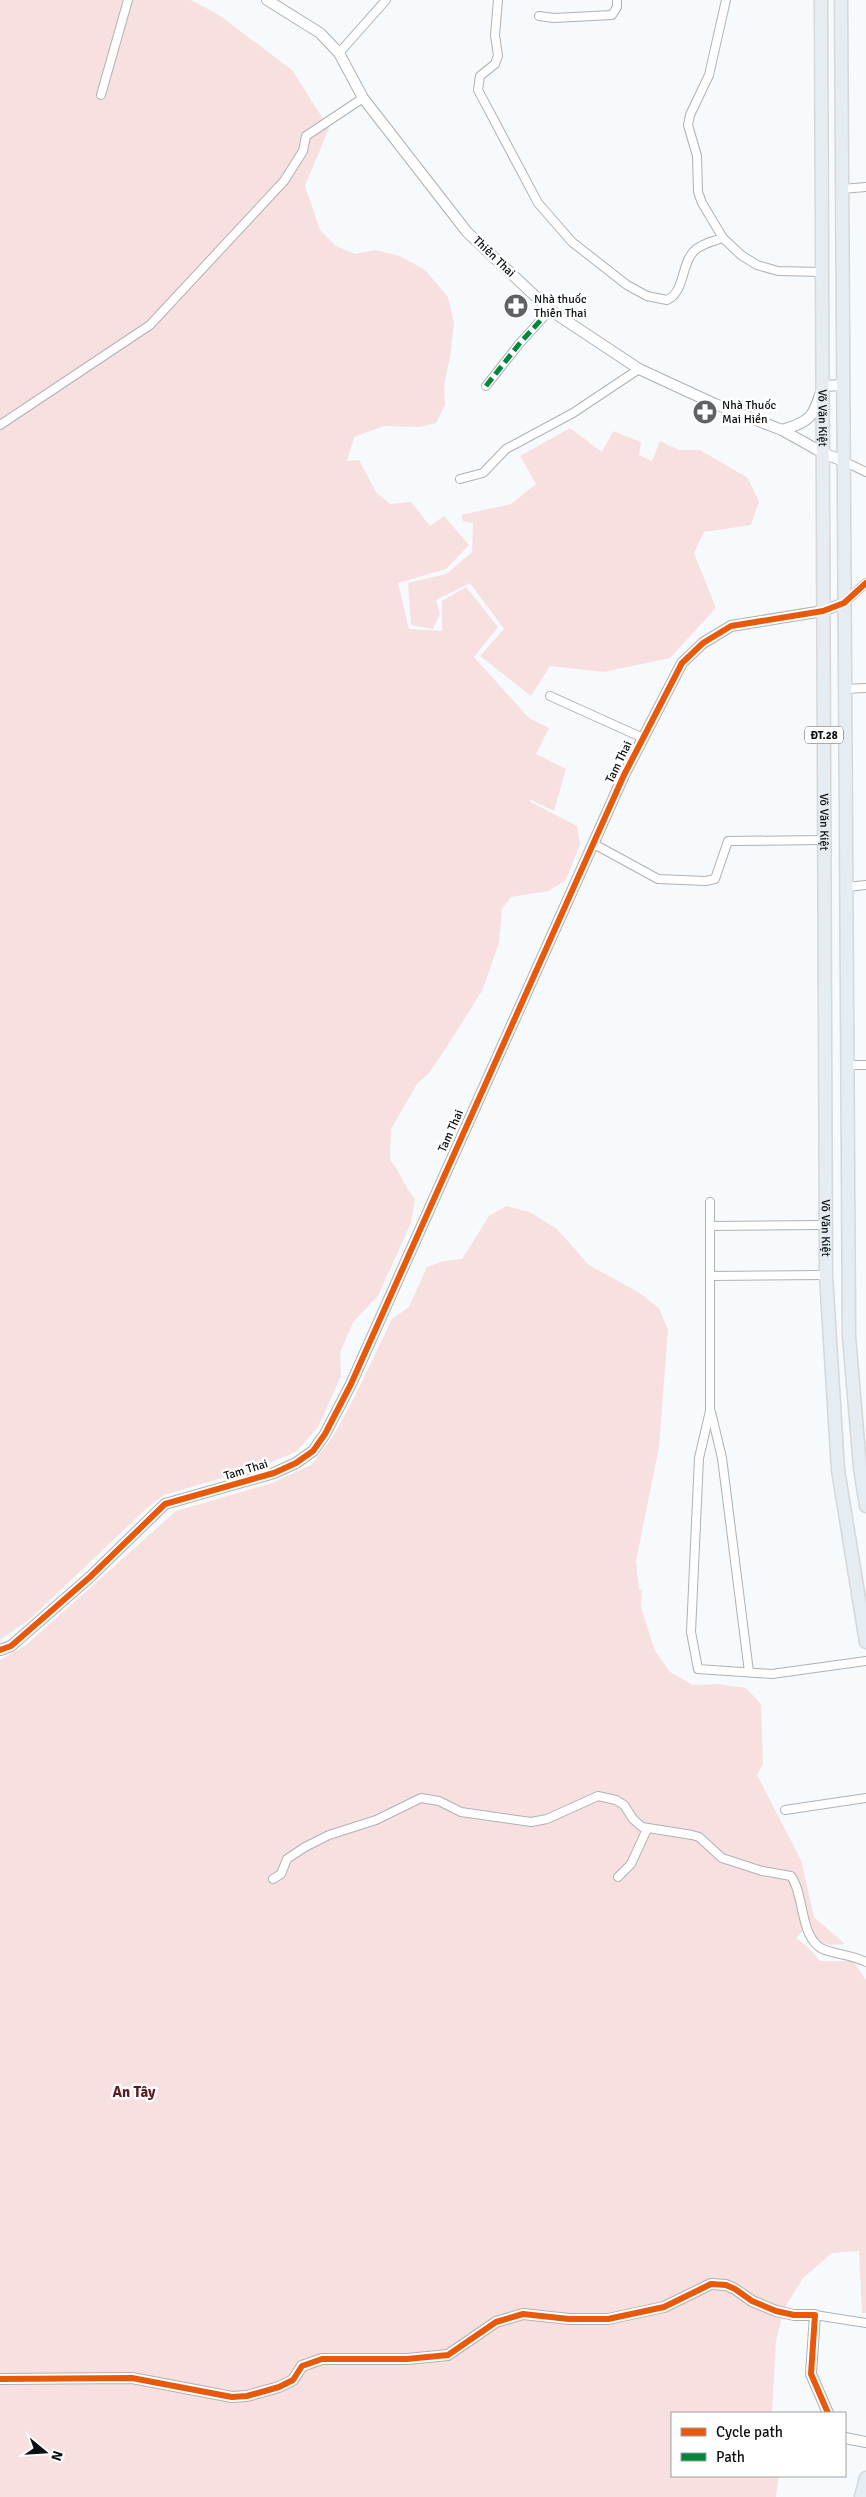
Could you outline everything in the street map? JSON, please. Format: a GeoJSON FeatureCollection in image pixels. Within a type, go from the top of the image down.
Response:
{"type":"FeatureCollection","features":[{"type":"Feature","properties":{"kind":"main road","name":"Võ Văn Kiệt"},"geometry":{"type":"LineString","coordinates":[[821,0],[826,1275],[838,1470],[866,1642]]}},
{"type":"Feature","properties":{"kind":"main road","name":"Võ Văn Kiệt"},"geometry":{"type":"LineString","coordinates":[[841,0],[849,1336],[860,1467],[866,1506]]}},
{"type":"Feature","properties":{"kind":"main road"},"geometry":{"type":"LineString","coordinates":[[838,1470],[860,1467]]}},
{"type":"Feature","properties":{"kind":"main road"},"geometry":{"type":"LineString","coordinates":[[861,2497],[866,2478]]}},
{"type":"Feature","properties":{"kind":"street"},"geometry":{"type":"LineString","coordinates":[[101,95],[128,0]]}},
{"type":"Feature","properties":{"kind":"street","name":"Thiên Thai"},"geometry":{"type":"LineString","coordinates":[[267,0],[320,33],[339,53],[363,98],[467,232],[550,310],[639,369],[715,404],[782,430],[823,454],[843,461]]}},
{"type":"Feature","properties":{"kind":"street"},"geometry":{"type":"LineString","coordinates":[[339,53],[386,0]]}},
{"type":"Feature","properties":{"kind":"street"},"geometry":{"type":"LineString","coordinates":[[498,0],[495,35],[498,56],[495,64],[480,76],[478,90],[538,203],[572,242],[627,285],[647,296],[667,300],[674,295],[693,252],[701,246],[723,238]]}},
{"type":"Feature","properties":{"kind":"street"},"geometry":{"type":"LineString","coordinates":[[539,16],[554,18],[612,15],[617,6],[617,0]]}},
{"type":"Feature","properties":{"kind":"street"},"geometry":{"type":"LineString","coordinates":[[726,0],[709,75],[690,115],[688,126],[697,156],[698,192],[707,214],[723,238],[741,255],[767,270],[822,272]]}},
{"type":"Feature","properties":{"kind":"street"},"geometry":{"type":"LineString","coordinates":[[0,425],[150,325],[284,181],[303,151],[306,136],[363,98]]}},
{"type":"Feature","properties":{"kind":"street"},"geometry":{"type":"LineString","coordinates":[[842,189],[866,187]]}},
{"type":"Feature","properties":{"kind":"street"},"geometry":{"type":"LineString","coordinates":[[486,386],[520,343],[550,310]]}},
{"type":"Feature","properties":{"kind":"street"},"geometry":{"type":"LineString","coordinates":[[460,479],[483,473],[506,449],[527,436],[573,413],[639,369]]}},
{"type":"Feature","properties":{"kind":"street"},"geometry":{"type":"LineString","coordinates":[[782,430],[802,424],[814,412],[822,386],[843,384]]}},
{"type":"Feature","properties":{"kind":"street"},"geometry":{"type":"LineString","coordinates":[[843,461],[866,472]]}},
{"type":"Feature","properties":{"kind":"street","name":"Tam Thai"},"geometry":{"type":"LineString","coordinates":[[0,1650],[11,1646],[90,1577],[165,1504],[274,1473],[296,1463],[313,1451],[325,1434],[351,1384],[624,775],[682,663],[703,643],[731,626],[823,610],[844,603],[866,583]]}},
{"type":"Feature","properties":{"kind":"street"},"geometry":{"type":"LineString","coordinates":[[844,689],[866,688]]}},
{"type":"Feature","properties":{"kind":"street"},"geometry":{"type":"LineString","coordinates":[[550,696],[643,738]]}},
{"type":"Feature","properties":{"kind":"street"},"geometry":{"type":"LineString","coordinates":[[594,844],[658,879],[706,881],[715,879],[728,841],[824,840]]}},
{"type":"Feature","properties":{"kind":"street"},"geometry":{"type":"LineString","coordinates":[[846,887],[866,885]]}},
{"type":"Feature","properties":{"kind":"street"},"geometry":{"type":"LineString","coordinates":[[846,1065],[866,1065]]}},
{"type":"Feature","properties":{"kind":"street"},"geometry":{"type":"LineString","coordinates":[[710,1202],[710,1411],[699,1458],[691,1632],[698,1669],[772,1674],[866,1661]]}},
{"type":"Feature","properties":{"kind":"street"},"geometry":{"type":"LineString","coordinates":[[710,1226],[825,1225]]}},
{"type":"Feature","properties":{"kind":"street"},"geometry":{"type":"LineString","coordinates":[[710,1276],[826,1275]]}},
{"type":"Feature","properties":{"kind":"street"},"geometry":{"type":"LineString","coordinates":[[710,1411],[722,1458],[749,1672]]}},
{"type":"Feature","properties":{"kind":"street"},"geometry":{"type":"LineString","coordinates":[[273,1879],[281,1874],[287,1859],[305,1847],[329,1835],[376,1820],[421,1798],[439,1801],[461,1812],[531,1822],[547,1819],[598,1796],[616,1800],[624,1805],[638,1825],[647,1829],[692,1834],[700,1837],[722,1858],[762,1871],[791,1876],[813,1940],[823,1949],[856,1956],[866,1962]]}},
{"type":"Feature","properties":{"kind":"street"},"geometry":{"type":"LineString","coordinates":[[785,1810],[866,1798]]}},
{"type":"Feature","properties":{"kind":"street"},"geometry":{"type":"LineString","coordinates":[[618,1877],[631,1864],[647,1829]]}},
{"type":"Feature","properties":{"kind":"street"},"geometry":{"type":"LineString","coordinates":[[0,2379],[132,2378],[158,2385],[232,2397],[247,2396],[279,2387],[293,2380],[302,2366],[322,2359],[407,2359],[448,2355],[496,2322],[523,2314],[569,2319],[608,2319],[664,2307],[711,2284],[726,2285],[736,2289],[752,2301],[776,2311],[794,2315],[866,2323]]}},
{"type":"Feature","properties":{"kind":"street"},"geometry":{"type":"LineString","coordinates":[[816,2316],[811,2374],[828,2412]]}},
{"type":"Feature","properties":{"kind":"street"},"geometry":{"type":"LineString","coordinates":[[846,2438],[866,2442]]}},
{"type":"Feature","properties":{"kind":"shaded area"},"geometry":{"type":"Polygon","coordinates":[[[0,0],[191,0],[219,15],[292,70],[329,128],[305,186],[320,230],[336,246],[355,254],[375,250],[400,256],[425,270],[448,297],[454,323],[450,358],[444,385],[445,405],[436,423],[420,427],[384,426],[354,437],[347,461],[359,460],[376,492],[390,504],[411,502],[430,526],[444,516],[469,545],[446,569],[398,583],[409,629],[442,631],[442,601],[466,587],[498,627],[474,657],[529,718],[549,728],[536,754],[566,769],[554,811],[531,800],[529,801],[577,826],[580,844],[566,880],[549,891],[511,897],[502,909],[499,943],[482,991],[429,1073],[417,1084],[391,1129],[390,1160],[415,1199],[411,1223],[378,1296],[354,1321],[340,1352],[341,1376],[318,1427],[296,1452],[259,1467],[164,1495],[147,1508],[31,1618],[0,1640],[0,0]]]}},
{"type":"Feature","properties":{"kind":"shaded area"},"geometry":{"type":"Polygon","coordinates":[[[570,428],[602,452],[613,431],[641,442],[639,455],[652,461],[660,441],[679,450],[700,450],[748,478],[759,502],[751,525],[704,532],[694,553],[716,608],[670,658],[604,672],[550,666],[531,696],[480,656],[504,629],[470,583],[436,600],[440,614],[433,629],[411,625],[408,583],[446,574],[472,552],[473,523],[463,521],[461,515],[511,504],[536,484],[520,456],[570,428]]]}},
{"type":"Feature","properties":{"kind":"shaded area"},"geometry":{"type":"Polygon","coordinates":[[[506,1206],[530,1212],[557,1229],[589,1265],[638,1292],[659,1308],[668,1330],[659,1447],[636,1561],[639,1590],[642,1590],[641,1607],[655,1651],[670,1672],[693,1685],[717,1684],[746,1688],[761,1704],[763,1764],[757,1775],[801,1860],[814,1917],[845,1944],[831,1945],[812,1940],[805,1929],[796,1938],[807,1946],[820,1961],[853,1961],[866,1980],[866,2313],[862,2313],[859,2251],[832,2253],[803,2278],[784,2309],[776,2341],[772,2412],[671,2412],[671,2477],[779,2477],[776,2497],[0,2497],[0,1660],[26,1645],[176,1511],[272,1483],[311,1465],[332,1438],[355,1396],[392,1319],[409,1307],[427,1267],[444,1261],[462,1259],[489,1216],[506,1206]]]}},
{"type":"Feature","properties":{"kind":"marked path"},"geometry":{"type":"LineString","coordinates":[[486,386],[520,343],[550,310]]}},
{"type":"Feature","properties":{"kind":"cycle path"},"geometry":{"type":"LineString","coordinates":[[0,1650],[11,1646],[90,1577],[165,1504],[274,1473],[296,1463],[313,1451],[325,1434],[351,1384],[624,775],[682,663],[703,643],[731,626],[823,611],[844,603],[866,583]]}},
{"type":"Feature","properties":{"kind":"cycle path"},"geometry":{"type":"LineString","coordinates":[[0,2379],[132,2378],[232,2397],[247,2396],[279,2387],[293,2380],[302,2366],[322,2359],[407,2359],[448,2355],[496,2322],[523,2314],[569,2319],[608,2319],[664,2307],[711,2284],[726,2285],[752,2301],[776,2311],[794,2315],[815,2315],[811,2374],[828,2412]]}},
{"type":"Feature","properties":{"kind":"place","name":"Nhà thuốc Thiên Thai"},"geometry":{"type":"Point","coordinates":[516,306]}},
{"type":"Feature","properties":{"kind":"place","name":"Nhà Thuốc Mai Hiền"},"geometry":{"type":"Point","coordinates":[705,412]}},
{"type":"Feature","properties":{"kind":"district","name":"An Tây"},"geometry":{"type":"Point","coordinates":[134,2092]}}]}
